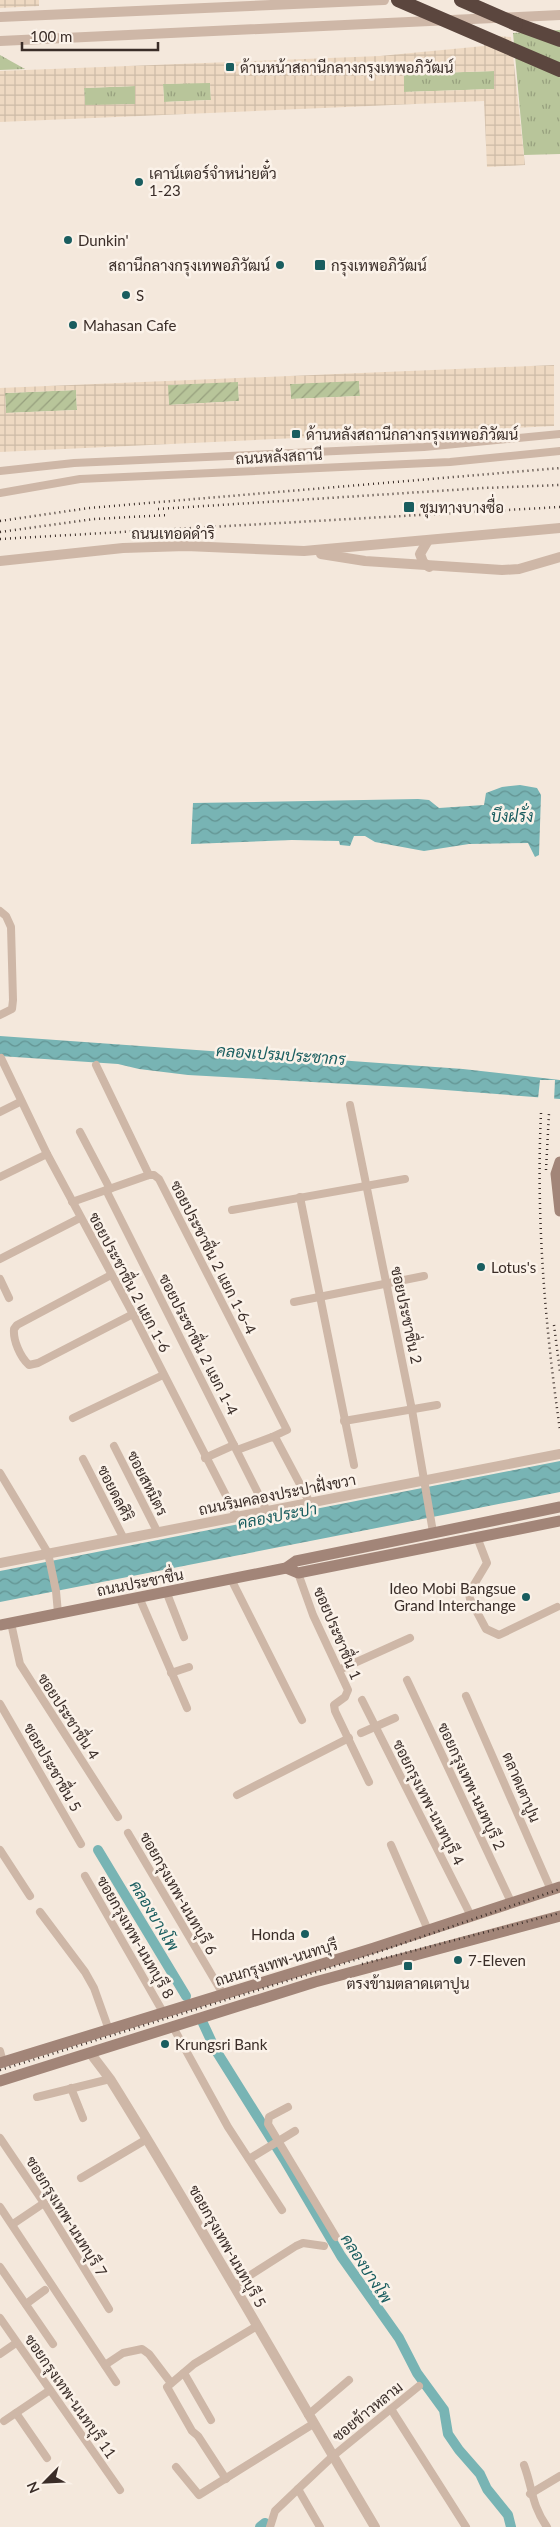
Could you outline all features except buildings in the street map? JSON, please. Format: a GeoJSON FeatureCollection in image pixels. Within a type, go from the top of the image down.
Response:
{"type":"FeatureCollection","features":[{"type":"Feature","properties":{"kind":"highway"},"geometry":{"type":"LineString","coordinates":[[398,0],[560,70]]}},
{"type":"Feature","properties":{"kind":"highway"},"geometry":{"type":"LineString","coordinates":[[461,0],[560,40]]}},
{"type":"Feature","properties":{"kind":"main road"},"geometry":{"type":"LineString","coordinates":[[560,1162],[556,1174],[560,1211]]}},
{"type":"Feature","properties":{"kind":"main road","name":"ถนนประชาชื่น"},"geometry":{"type":"LineString","coordinates":[[5,1624],[286,1568],[296,1562],[432,1527],[560,1507]]}},
{"type":"Feature","properties":{"kind":"main road"},"geometry":{"type":"LineString","coordinates":[[286,1568],[298,1573],[560,1521]]}},
{"type":"Feature","properties":{"kind":"main road","name":"ถนนกรุงเทพ-นนทบุรี"},"geometry":{"type":"LineString","coordinates":[[1,2059],[109,2030],[556,1889]]}},
{"type":"Feature","properties":{"kind":"main road","name":"ถนนกรุงเทพ-นนทบุรี"},"geometry":{"type":"LineString","coordinates":[[0,2081],[387,1961],[560,1916]]}},
{"type":"Feature","properties":{"kind":"main road"},"geometry":{"type":"LineString","coordinates":[[164,2012],[170,2028]]}},
{"type":"Feature","properties":{"kind":"street"},"geometry":{"type":"LineString","coordinates":[[0,17],[384,0]]}},
{"type":"Feature","properties":{"kind":"street"},"geometry":{"type":"LineString","coordinates":[[0,41],[560,15]]}},
{"type":"Feature","properties":{"kind":"street","name":"ถนนหลังสถานี"},"geometry":{"type":"LineString","coordinates":[[0,471],[74,463],[424,447],[560,434]]}},
{"type":"Feature","properties":{"kind":"street","name":"ถนนหลังสถานี"},"geometry":{"type":"LineString","coordinates":[[0,493],[80,479],[450,462],[560,451]]}},
{"type":"Feature","properties":{"kind":"street","name":"ถนนเทอดดำริ"},"geometry":{"type":"LineString","coordinates":[[0,561],[123,548],[186,546],[304,551],[427,542],[560,528]]}},
{"type":"Feature","properties":{"kind":"street"},"geometry":{"type":"LineString","coordinates":[[427,542],[420,554],[423,562],[429,567]]}},
{"type":"Feature","properties":{"kind":"street","name":"ถนนเทอดดำริ"},"geometry":{"type":"LineString","coordinates":[[304,551],[366,561],[429,567],[502,570],[519,569],[560,558]]}},
{"type":"Feature","properties":{"kind":"street","name":"ถนนเทอดดำริ"},"geometry":{"type":"LineString","coordinates":[[0,555],[43,555]]}},
{"type":"Feature","properties":{"kind":"street"},"geometry":{"type":"LineString","coordinates":[[0,912],[6,916],[11,927],[13,1000],[12,1009],[0,1015]]}},
{"type":"Feature","properties":{"kind":"street","name":"ซอยประชาชื่น 2 แยก 1-6"},"geometry":{"type":"LineString","coordinates":[[0,1058],[20,1102],[80,1218],[133,1314],[205,1458],[237,1517]]}},
{"type":"Feature","properties":{"kind":"street"},"geometry":{"type":"LineString","coordinates":[[96,1065],[149,1175]]}},
{"type":"Feature","properties":{"kind":"street"},"geometry":{"type":"LineString","coordinates":[[0,1112],[20,1102]]}},
{"type":"Feature","properties":{"kind":"street","name":"ซอยประชาชื่น 2"},"geometry":{"type":"LineString","coordinates":[[350,1105],[412,1410],[432,1527]]}},
{"type":"Feature","properties":{"kind":"street","name":"ซอยประชาชื่น 2 แยก 1-4"},"geometry":{"type":"LineString","coordinates":[[80,1132],[267,1511]]}},
{"type":"Feature","properties":{"kind":"street"},"geometry":{"type":"LineString","coordinates":[[0,1177],[47,1154]]}},
{"type":"Feature","properties":{"kind":"street","name":"ซอยประชาชื่น 2 แยก 1-6-4"},"geometry":{"type":"LineString","coordinates":[[72,1202],[149,1175],[154,1175],[159,1179],[287,1430],[272,1437]]}},
{"type":"Feature","properties":{"kind":"street"},"geometry":{"type":"LineString","coordinates":[[232,1210],[405,1179]]}},
{"type":"Feature","properties":{"kind":"street"},"geometry":{"type":"LineString","coordinates":[[300,1197],[354,1465]]}},
{"type":"Feature","properties":{"kind":"street"},"geometry":{"type":"LineString","coordinates":[[0,1259],[80,1218]]}},
{"type":"Feature","properties":{"kind":"street"},"geometry":{"type":"LineString","coordinates":[[111,1275],[16,1326],[13,1333],[24,1361],[29,1365],[34,1364],[133,1314]]}},
{"type":"Feature","properties":{"kind":"street"},"geometry":{"type":"LineString","coordinates":[[294,1302],[424,1276]]}},
{"type":"Feature","properties":{"kind":"street"},"geometry":{"type":"LineString","coordinates":[[0,1279],[9,1298]]}},
{"type":"Feature","properties":{"kind":"street"},"geometry":{"type":"LineString","coordinates":[[72,1418],[163,1375]]}},
{"type":"Feature","properties":{"kind":"street"},"geometry":{"type":"LineString","coordinates":[[344,1421],[437,1405]]}},
{"type":"Feature","properties":{"kind":"street"},"geometry":{"type":"LineString","coordinates":[[205,1458],[272,1437],[279,1442],[310,1503]]}},
{"type":"Feature","properties":{"kind":"street","name":"ซอยสหมิตร"},"geometry":{"type":"LineString","coordinates":[[114,1446],[158,1533]]}},
{"type":"Feature","properties":{"kind":"street","name":"ถนนริมคลองประปาฝั่งขวา"},"geometry":{"type":"LineString","coordinates":[[0,1563],[49,1557],[124,1539],[560,1454]]}},
{"type":"Feature","properties":{"kind":"street","name":"ซอยดลศิริ"},"geometry":{"type":"LineString","coordinates":[[83,1459],[124,1539]]}},
{"type":"Feature","properties":{"kind":"street"},"geometry":{"type":"LineString","coordinates":[[0,1473],[49,1557],[58,1613]]}},
{"type":"Feature","properties":{"kind":"street"},"geometry":{"type":"LineString","coordinates":[[478,1537],[487,1564],[469,1593],[470,1599],[486,1629],[499,1635],[557,1607]]}},
{"type":"Feature","properties":{"kind":"street","name":"ซอยประชาชื่น 1"},"geometry":{"type":"LineString","coordinates":[[298,1573],[313,1614],[341,1669],[348,1690],[345,1697],[334,1705],[369,1782]]}},
{"type":"Feature","properties":{"kind":"street"},"geometry":{"type":"LineString","coordinates":[[231,1579],[302,1720]]}},
{"type":"Feature","properties":{"kind":"street"},"geometry":{"type":"LineString","coordinates":[[166,1592],[184,1637]]}},
{"type":"Feature","properties":{"kind":"street"},"geometry":{"type":"LineString","coordinates":[[139,1597],[187,1708]]}},
{"type":"Feature","properties":{"kind":"street","name":"ซอยประชาชื่น 4"},"geometry":{"type":"LineString","coordinates":[[5,1624],[20,1664],[118,1817]]}},
{"type":"Feature","properties":{"kind":"street"},"geometry":{"type":"LineString","coordinates":[[341,1669],[410,1638]]}},
{"type":"Feature","properties":{"kind":"street"},"geometry":{"type":"LineString","coordinates":[[171,1673],[189,1667]]}},
{"type":"Feature","properties":{"kind":"street","name":"ซอยกรุงเทพ-นนทบุรี 2"},"geometry":{"type":"LineString","coordinates":[[407,1680],[512,1904]]}},
{"type":"Feature","properties":{"kind":"street","name":"ตลาดเตาปูน"},"geometry":{"type":"LineString","coordinates":[[466,1696],[556,1889]]}},
{"type":"Feature","properties":{"kind":"street","name":"ซอยกรุงเทพ-นนทบุรี 4"},"geometry":{"type":"LineString","coordinates":[[362,1700],[472,1916]]}},
{"type":"Feature","properties":{"kind":"street","name":"ซอยประชาชื่น 5"},"geometry":{"type":"LineString","coordinates":[[0,1704],[82,1844]]}},
{"type":"Feature","properties":{"kind":"street"},"geometry":{"type":"LineString","coordinates":[[361,1733],[395,1718]]}},
{"type":"Feature","properties":{"kind":"street"},"geometry":{"type":"LineString","coordinates":[[237,1795],[349,1738]]}},
{"type":"Feature","properties":{"kind":"street","name":"ซอยกรุงเทพ-นนทบุรี 6"},"geometry":{"type":"LineString","coordinates":[[128,1833],[222,1994]]}},
{"type":"Feature","properties":{"kind":"street"},"geometry":{"type":"LineString","coordinates":[[391,1845],[428,1930]]}},
{"type":"Feature","properties":{"kind":"street"},"geometry":{"type":"LineString","coordinates":[[0,1850],[30,1896]]}},
{"type":"Feature","properties":{"kind":"street","name":"ซอยกรุงเทพ-นนทบุรี 8"},"geometry":{"type":"LineString","coordinates":[[85,1876],[164,2012]]}},
{"type":"Feature","properties":{"kind":"street"},"geometry":{"type":"LineString","coordinates":[[40,1912],[85,1972],[94,1988],[109,2030]]}},
{"type":"Feature","properties":{"kind":"street"},"geometry":{"type":"LineString","coordinates":[[170,2028],[228,2127],[282,2210]]}},
{"type":"Feature","properties":{"kind":"street","name":"ซอยกรุงเทพ-นนทบุรี 5"},"geometry":{"type":"LineString","coordinates":[[91,2054],[110,2079],[235,2285],[310,2419],[375,2527]]}},
{"type":"Feature","properties":{"kind":"street"},"geometry":{"type":"LineString","coordinates":[[37,2096],[110,2079]]}},
{"type":"Feature","properties":{"kind":"street"},"geometry":{"type":"LineString","coordinates":[[71,2088],[83,2118]]}},
{"type":"Feature","properties":{"kind":"street"},"geometry":{"type":"LineString","coordinates":[[288,2107],[267,2119],[268,2124],[276,2143],[336,2237]]}},
{"type":"Feature","properties":{"kind":"street"},"geometry":{"type":"LineString","coordinates":[[249,2159],[295,2131]]}},
{"type":"Feature","properties":{"kind":"street","name":"ซอยกรุงเทพ-นนทบุรี 7"},"geometry":{"type":"LineString","coordinates":[[0,2138],[44,2203],[109,2309]]}},
{"type":"Feature","properties":{"kind":"street"},"geometry":{"type":"LineString","coordinates":[[81,2178],[147,2139]]}},
{"type":"Feature","properties":{"kind":"street"},"geometry":{"type":"LineString","coordinates":[[13,2224],[44,2203]]}},
{"type":"Feature","properties":{"kind":"street"},"geometry":{"type":"LineString","coordinates":[[0,2207],[116,2382]]}},
{"type":"Feature","properties":{"kind":"street"},"geometry":{"type":"LineString","coordinates":[[235,2285],[296,2246],[303,2243],[324,2246]]}},
{"type":"Feature","properties":{"kind":"street"},"geometry":{"type":"LineString","coordinates":[[0,2267],[53,2344]]}},
{"type":"Feature","properties":{"kind":"street"},"geometry":{"type":"LineString","coordinates":[[26,2304],[45,2290]]}},
{"type":"Feature","properties":{"kind":"street","name":"ซอยกรุงเทพ-นนทบุรี 11"},"geometry":{"type":"LineString","coordinates":[[0,2318],[120,2490]]}},
{"type":"Feature","properties":{"kind":"street"},"geometry":{"type":"LineString","coordinates":[[226,2479],[182,2414],[167,2388],[194,2364],[257,2326]]}},
{"type":"Feature","properties":{"kind":"street"},"geometry":{"type":"LineString","coordinates":[[0,2354],[16,2343]]}},
{"type":"Feature","properties":{"kind":"street"},"geometry":{"type":"LineString","coordinates":[[105,2365],[123,2353],[142,2349],[149,2354],[171,2383]]}},
{"type":"Feature","properties":{"kind":"street"},"geometry":{"type":"LineString","coordinates":[[184,2373],[211,2420]]}},
{"type":"Feature","properties":{"kind":"street"},"geometry":{"type":"LineString","coordinates":[[176,2467],[198,2495],[226,2479],[253,2467],[310,2419],[350,2380]]}},
{"type":"Feature","properties":{"kind":"street","name":"ซอยข้าวหลาม"},"geometry":{"type":"LineString","coordinates":[[270,2527],[275,2511],[298,2489],[333,2456],[419,2386]]}},
{"type":"Feature","properties":{"kind":"street"},"geometry":{"type":"LineString","coordinates":[[4,2421],[50,2390]]}},
{"type":"Feature","properties":{"kind":"street"},"geometry":{"type":"LineString","coordinates":[[391,2409],[466,2527]]}},
{"type":"Feature","properties":{"kind":"street"},"geometry":{"type":"LineString","coordinates":[[16,2413],[47,2458]]}},
{"type":"Feature","properties":{"kind":"street"},"geometry":{"type":"LineString","coordinates":[[524,2464],[529,2478],[530,2494],[547,2527]]}},
{"type":"Feature","properties":{"kind":"street"},"geometry":{"type":"LineString","coordinates":[[530,2494],[560,2476]]}},
{"type":"Feature","properties":{"kind":"street"},"geometry":{"type":"LineString","coordinates":[[298,2489],[320,2527]]}},
{"type":"Feature","properties":{"kind":"green space"},"geometry":{"type":"Polygon","coordinates":[[[560,30],[560,154],[524,155],[513,33],[560,30]]]}},
{"type":"Feature","properties":{"kind":"green space"},"geometry":{"type":"Polygon","coordinates":[[[0,55],[25,69],[0,70],[0,55]]]}},
{"type":"Feature","properties":{"kind":"green space"},"geometry":{"type":"Polygon","coordinates":[[[494,71],[495,89],[404,92],[404,74],[494,71]]]}},
{"type":"Feature","properties":{"kind":"green space"},"geometry":{"type":"Polygon","coordinates":[[[210,82],[211,100],[164,102],[163,84],[210,82]]]}},
{"type":"Feature","properties":{"kind":"green space"},"geometry":{"type":"Polygon","coordinates":[[[135,86],[136,104],[85,106],[84,88],[135,86]]]}},
{"type":"Feature","properties":{"kind":"green space"},"geometry":{"type":"Polygon","coordinates":[[[359,380],[360,396],[291,399],[290,384],[359,380]]]}},
{"type":"Feature","properties":{"kind":"green space"},"geometry":{"type":"Polygon","coordinates":[[[238,381],[239,401],[169,405],[167,385],[238,381]]]}},
{"type":"Feature","properties":{"kind":"green space"},"geometry":{"type":"Polygon","coordinates":[[[76,390],[77,410],[6,413],[5,393],[76,390]]]}},
{"type":"Feature","properties":{"kind":"shaded area"},"geometry":{"type":"Polygon","coordinates":[[[0,0],[39,0],[39,6],[0,8],[0,0]]]}},
{"type":"Feature","properties":{"kind":"shaded area"},"geometry":{"type":"Polygon","coordinates":[[[485,35],[511,37],[525,165],[487,167],[484,101],[0,122],[0,71],[380,56],[484,46],[485,35]],[[494,71],[404,74],[404,92],[494,89],[494,71]],[[210,83],[163,84],[164,102],[211,100],[210,83]],[[135,86],[84,88],[85,105],[135,104],[135,86]]]}},
{"type":"Feature","properties":{"kind":"shaded area"},"geometry":{"type":"Polygon","coordinates":[[[554,365],[554,426],[0,452],[0,388],[554,365]],[[359,381],[290,384],[291,399],[360,396],[359,381]],[[238,382],[168,385],[169,405],[239,401],[238,382]],[[76,390],[5,393],[6,413],[77,410],[76,390]]]}},
{"type":"Feature","properties":{"kind":"water","name":"บึงฝรั่ง"},"geometry":{"type":"Polygon","coordinates":[[[520,785],[537,788],[541,795],[539,855],[535,857],[528,843],[469,844],[424,851],[375,842],[365,836],[354,836],[350,846],[340,845],[339,841],[292,840],[191,844],[193,803],[418,799],[429,800],[439,808],[484,805],[486,793],[502,787],[520,785]]]}},
{"type":"Feature","properties":{"kind":"water"},"geometry":{"type":"Polygon","coordinates":[[[0,1036],[463,1069],[560,1080],[560,1099],[419,1088],[188,1075],[139,1069],[118,1064],[0,1056],[0,1036]]]}},
{"type":"Feature","properties":{"kind":"water"},"geometry":{"type":"Polygon","coordinates":[[[560,1461],[560,1492],[0,1602],[0,1571],[560,1461]]]}},
{"type":"Feature","properties":{"kind":"pier"},"geometry":{"type":"Polygon","coordinates":[[[540,1080],[555,1080],[554,1101],[538,1099],[540,1080]]]}},
{"type":"Feature","properties":{"kind":"waterway","name":"คลองบางโพ"},"geometry":{"type":"LineString","coordinates":[[98,1850],[186,1996]]}},
{"type":"Feature","properties":{"kind":"waterway","name":"คลองบางโพ"},"geometry":{"type":"LineString","coordinates":[[202,2021],[215,2049],[284,2159],[341,2256],[399,2338],[417,2373],[444,2410],[448,2434],[480,2474],[487,2489],[508,2515],[511,2527]]}},
{"type":"Feature","properties":{"kind":"waterway"},"geometry":{"type":"LineString","coordinates":[[260,2527],[265,2523]]}},
{"type":"Feature","properties":{"kind":"railway"},"geometry":{"type":"LineString","coordinates":[[0,521],[89,508],[560,468]]}},
{"type":"Feature","properties":{"kind":"railway"},"geometry":{"type":"LineString","coordinates":[[158,509],[484,488],[560,485]]}},
{"type":"Feature","properties":{"kind":"railway"},"geometry":{"type":"LineString","coordinates":[[0,539],[560,507]]}},
{"type":"Feature","properties":{"kind":"railway"},"geometry":{"type":"LineString","coordinates":[[0,532],[94,519],[168,515]]}},
{"type":"Feature","properties":{"kind":"railway"},"geometry":{"type":"LineString","coordinates":[[541,1113],[540,1192],[543,1272],[560,1430]]}},
{"type":"Feature","properties":{"kind":"railway"},"geometry":{"type":"LineString","coordinates":[[546,1170],[549,1113]]}},
{"type":"Feature","properties":{"kind":"railway"},"geometry":{"type":"LineString","coordinates":[[554,1325],[560,1372]]}},
{"type":"Feature","properties":{"kind":"railway"},"geometry":{"type":"LineString","coordinates":[[0,2070],[358,1959],[560,1889]]}},
{"type":"Feature","properties":{"kind":"railway"},"geometry":{"type":"LineString","coordinates":[[362,1964],[560,1913]]}},
{"type":"Feature","properties":{"kind":"place","name":"ด้านหน้าสถานีกลางกรุงเทพอภิวัฒน์"},"geometry":{"type":"Point","coordinates":[230,67]}},
{"type":"Feature","properties":{"kind":"place","name":"เคาน์เตอร์จำหน่ายตั๋ว 1-23"},"geometry":{"type":"Point","coordinates":[139,182]}},
{"type":"Feature","properties":{"kind":"place","name":"Dunkin'"},"geometry":{"type":"Point","coordinates":[68,240]}},
{"type":"Feature","properties":{"kind":"place","name":"สถานีกลางกรุงเทพอภิวัฒน์"},"geometry":{"type":"Point","coordinates":[280,265]}},
{"type":"Feature","properties":{"kind":"place","name":"กรุงเทพอภิวัฒน์"},"geometry":{"type":"Point","coordinates":[320,265]}},
{"type":"Feature","properties":{"kind":"place","name":"S"},"geometry":{"type":"Point","coordinates":[126,295]}},
{"type":"Feature","properties":{"kind":"place","name":"Mahasan Cafe"},"geometry":{"type":"Point","coordinates":[73,325]}},
{"type":"Feature","properties":{"kind":"place","name":"ด้านหลังสถานีกลางกรุงเทพอภิวัฒน์"},"geometry":{"type":"Point","coordinates":[296,434]}},
{"type":"Feature","properties":{"kind":"place","name":"ชุมทางบางซื่อ"},"geometry":{"type":"Point","coordinates":[409,507]}},
{"type":"Feature","properties":{"kind":"place","name":"Lotus's"},"geometry":{"type":"Point","coordinates":[481,1267]}},
{"type":"Feature","properties":{"kind":"place","name":"Ideo Mobi Bangsue Grand Interchange"},"geometry":{"type":"Point","coordinates":[526,1597]}},
{"type":"Feature","properties":{"kind":"place","name":"Honda"},"geometry":{"type":"Point","coordinates":[305,1934]}},
{"type":"Feature","properties":{"kind":"place","name":"7-Eleven"},"geometry":{"type":"Point","coordinates":[458,1960]}},
{"type":"Feature","properties":{"kind":"place","name":"ตรงข้ามตลาดเตาปูน"},"geometry":{"type":"Point","coordinates":[408,1966]}},
{"type":"Feature","properties":{"kind":"place","name":"Krungsri Bank"},"geometry":{"type":"Point","coordinates":[165,2044]}},
{"type":"Feature","properties":{"kind":"water label","name":"คลองเปรมประชากร"},"geometry":{"type":"Point","coordinates":[281,1054]}},
{"type":"Feature","properties":{"kind":"water label","name":"คลองประปา"},"geometry":{"type":"Point","coordinates":[277,1515]}}]}
